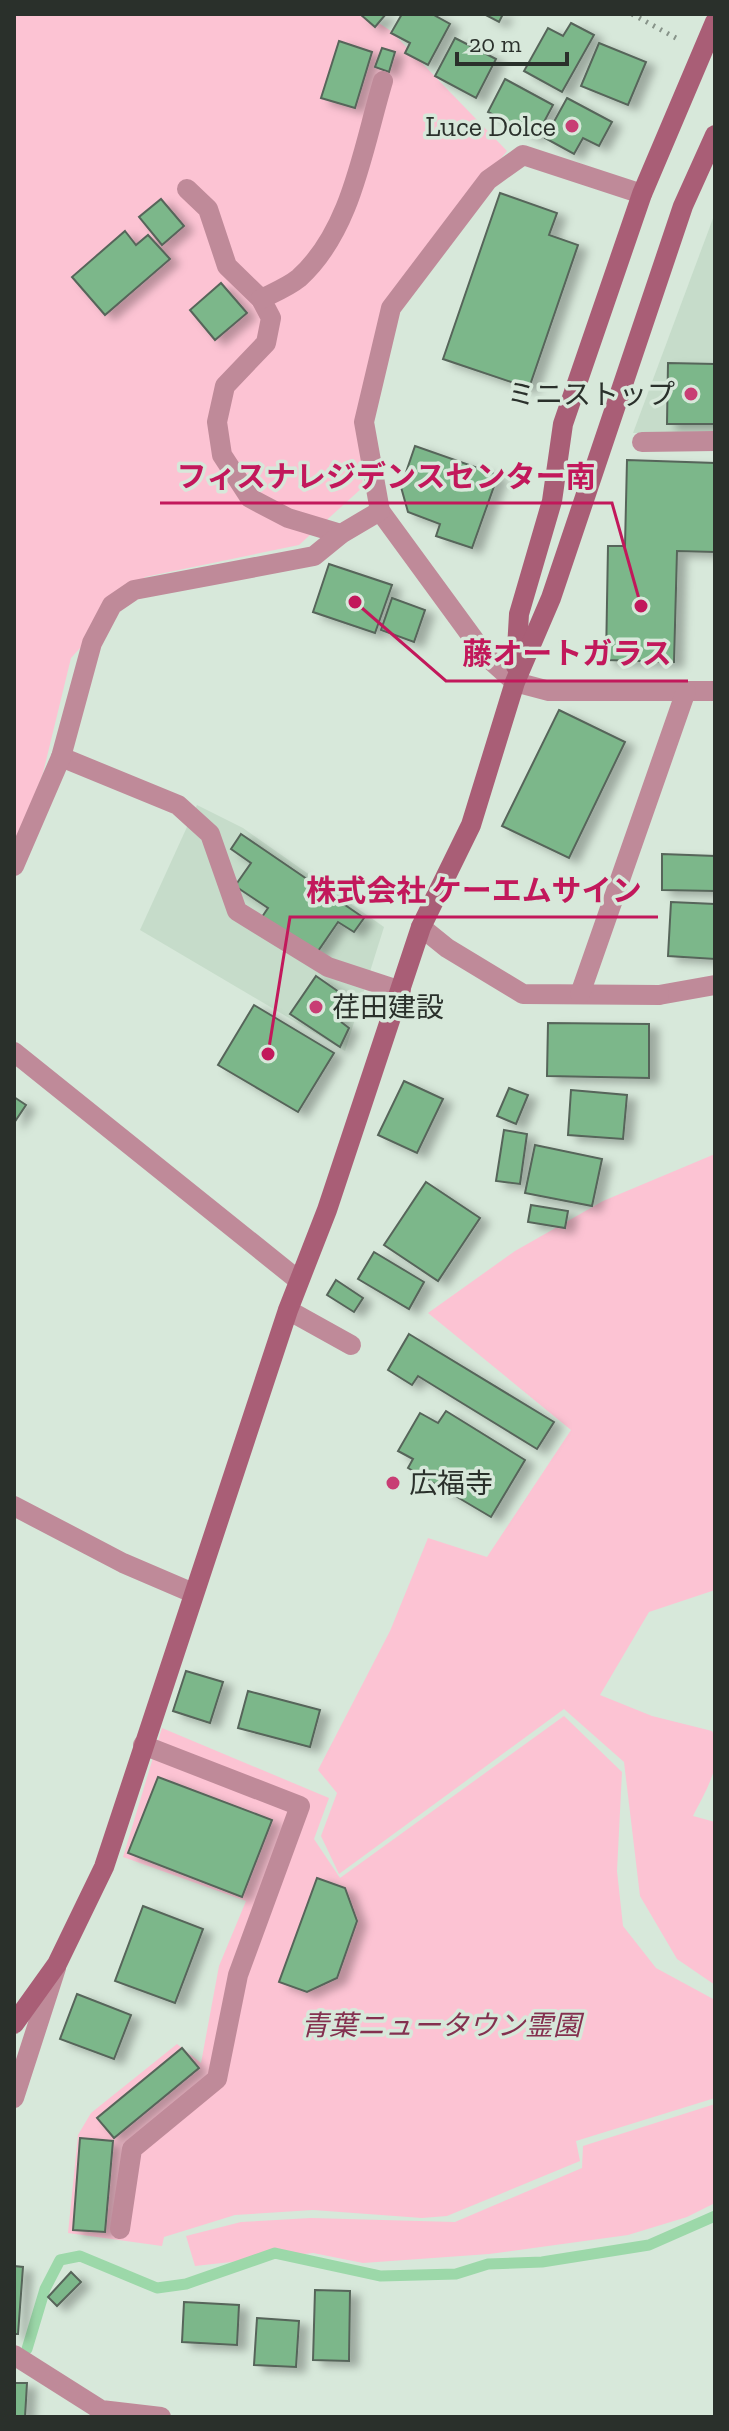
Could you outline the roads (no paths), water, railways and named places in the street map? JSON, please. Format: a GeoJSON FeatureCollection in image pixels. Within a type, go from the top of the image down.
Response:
{"type":"FeatureCollection","features":[{"type":"Feature","properties":{"kind":"street"},"geometry":{"type":"LineString","coordinates":[[515,682],[519,614],[552,501],[563,424],[642,194],[715,22]]}},
{"type":"Feature","properties":{"kind":"street"},"geometry":{"type":"LineString","coordinates":[[261,299],[296,280],[318,258],[340,224],[383,81]]}},
{"type":"Feature","properties":{"kind":"street"},"geometry":{"type":"LineString","coordinates":[[14,2098],[57,1964],[104,1867],[298,1280],[327,1210],[421,927],[471,825],[515,682],[551,598],[683,206],[715,135]]}},
{"type":"Feature","properties":{"kind":"street"},"geometry":{"type":"LineString","coordinates":[[642,194],[523,155],[488,180],[391,308],[364,422],[380,511],[486,656],[515,682],[549,691],[715,691]]}},
{"type":"Feature","properties":{"kind":"street"},"geometry":{"type":"LineString","coordinates":[[187,189],[208,209],[227,266],[261,299],[271,318],[266,343],[225,386],[217,422],[222,455],[250,498],[288,518],[341,534]]}},
{"type":"Feature","properties":{"kind":"street"},"geometry":{"type":"LineString","coordinates":[[642,442],[715,441]]}},
{"type":"Feature","properties":{"kind":"street"},"geometry":{"type":"LineString","coordinates":[[14,866],[61,757],[92,643],[112,605],[134,590],[314,556],[341,534],[380,511]]}},
{"type":"Feature","properties":{"kind":"street"},"geometry":{"type":"LineString","coordinates":[[580,994],[686,691]]}},
{"type":"Feature","properties":{"kind":"street"},"geometry":{"type":"LineString","coordinates":[[61,757],[178,805],[210,834],[237,911],[328,967],[401,991]]}},
{"type":"Feature","properties":{"kind":"street"},"geometry":{"type":"LineString","coordinates":[[421,927],[447,948],[523,994],[659,995],[715,985]]}},
{"type":"Feature","properties":{"kind":"street"},"geometry":{"type":"LineString","coordinates":[[14,1052],[298,1280]]}},
{"type":"Feature","properties":{"kind":"street"},"geometry":{"type":"LineString","coordinates":[[288,1310],[351,1345]]}},
{"type":"Feature","properties":{"kind":"street"},"geometry":{"type":"LineString","coordinates":[[14,1506],[123,1563],[193,1593]]}},
{"type":"Feature","properties":{"kind":"street"},"geometry":{"type":"LineString","coordinates":[[120,2229],[132,2149],[217,2079],[238,1975],[300,1806],[143,1745]]}},
{"type":"Feature","properties":{"kind":"street"},"geometry":{"type":"LineString","coordinates":[[14,2024],[57,1964]]}},
{"type":"Feature","properties":{"kind":"street"},"geometry":{"type":"LineString","coordinates":[[14,2355],[101,2410],[161,2417]]}},
{"type":"Feature","properties":{"kind":"waterway"},"geometry":{"type":"LineString","coordinates":[[27,2349],[45,2289],[60,2260],[80,2256],[157,2288],[186,2284],[275,2253],[381,2276],[456,2274],[488,2264],[542,2262],[649,2245],[715,2216]]}},
{"type":"Feature","properties":{"kind":"place","name":"Luce Dolce"},"geometry":{"type":"Point","coordinates":[572,126]}},
{"type":"Feature","properties":{"kind":"place","name":"ミニストップ"},"geometry":{"type":"Point","coordinates":[691,394]}},
{"type":"Feature","properties":{"kind":"place","name":"藤オートガラス"},"geometry":{"type":"Point","coordinates":[355,602]}},
{"type":"Feature","properties":{"kind":"place","name":"フィスナレジデンスセンター南"},"geometry":{"type":"Point","coordinates":[641,606]}},
{"type":"Feature","properties":{"kind":"place","name":"荏田建設"},"geometry":{"type":"Point","coordinates":[316,1007]}},
{"type":"Feature","properties":{"kind":"place","name":"株式会社 ケーエムサイン"},"geometry":{"type":"Point","coordinates":[268,1054]}},
{"type":"Feature","properties":{"kind":"place","name":"広福寺"},"geometry":{"type":"Point","coordinates":[393,1483]}},
{"type":"Feature","properties":{"kind":"park label","name":"青葉ニュータウン霊園"},"geometry":{"type":"Point","coordinates":[441,2025]}}]}
